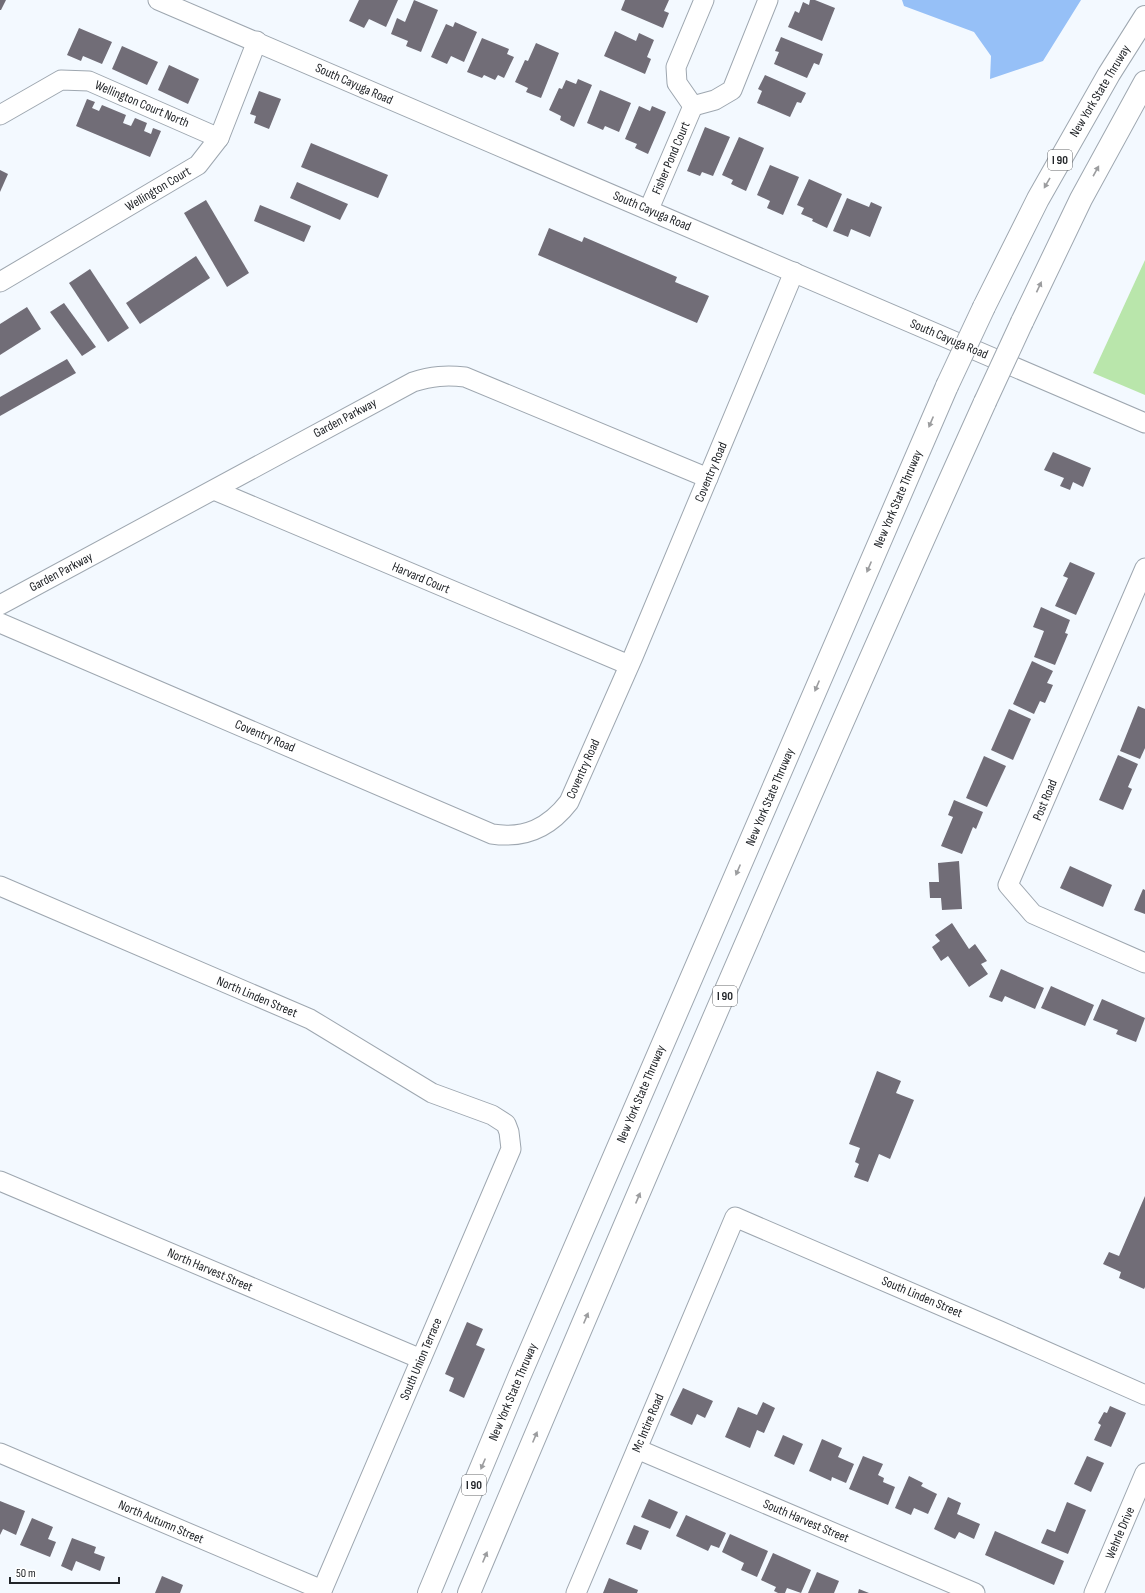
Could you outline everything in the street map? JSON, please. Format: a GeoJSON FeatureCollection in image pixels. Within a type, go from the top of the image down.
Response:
{"type":"FeatureCollection","features":[{"type":"Feature","properties":{"kind":"highway","name":"New York State Thruway"},"geometry":{"type":"LineString","coordinates":[[429,1593],[519,1377],[947,386],[984,307],[1038,199],[1109,74],[1145,17]]}},
{"type":"Feature","properties":{"kind":"highway","name":"I 90"},"geometry":{"type":"LineString","coordinates":[[470,1593],[554,1391],[885,625],[1022,322],[1081,199],[1145,82]]}},
{"type":"Feature","properties":{"kind":"street","name":"South Cayuga Road"},"geometry":{"type":"LineString","coordinates":[[158,0],[649,209],[1145,423]]}},
{"type":"Feature","properties":{"kind":"street","name":"Fisher Pond Court"},"geometry":{"type":"LineString","coordinates":[[692,106],[677,83],[676,67],[704,0]]}},
{"type":"Feature","properties":{"kind":"street","name":"Fisher Pond Court"},"geometry":{"type":"LineString","coordinates":[[692,106],[715,100],[732,90],[768,0]]}},
{"type":"Feature","properties":{"kind":"street","name":"Wellington Court"},"geometry":{"type":"LineString","coordinates":[[0,282],[198,165],[219,138],[257,42]]}},
{"type":"Feature","properties":{"kind":"street","name":"Wellington Court North"},"geometry":{"type":"LineString","coordinates":[[0,115],[62,80],[89,81],[219,138]]}},
{"type":"Feature","properties":{"kind":"street","name":"Fisher Pond Court"},"geometry":{"type":"LineString","coordinates":[[649,209],[692,106]]}},
{"type":"Feature","properties":{"kind":"street","name":"Coventry Road"},"geometry":{"type":"LineString","coordinates":[[0,623],[492,834],[504,836],[525,834],[546,826],[559,815],[569,802],[629,665],[794,272]]}},
{"type":"Feature","properties":{"kind":"street","name":"Garden Parkway"},"geometry":{"type":"LineString","coordinates":[[0,605],[413,382],[431,376],[447,375],[465,377],[708,478]]}},
{"type":"Feature","properties":{"kind":"street","name":"Harvard Court"},"geometry":{"type":"LineString","coordinates":[[214,490],[629,665]]}},
{"type":"Feature","properties":{"kind":"street","name":"Post Road"},"geometry":{"type":"LineString","coordinates":[[1145,568],[1008,885],[1033,914],[1145,963]]}},
{"type":"Feature","properties":{"kind":"street","name":"North Linden Street"},"geometry":{"type":"LineString","coordinates":[[0,886],[310,1019],[432,1093],[492,1115],[506,1124]]}},
{"type":"Feature","properties":{"kind":"street","name":"South Union Terrace"},"geometry":{"type":"LineString","coordinates":[[321,1592],[511,1149],[509,1132],[506,1124]]}},
{"type":"Feature","properties":{"kind":"street","name":"North Harvest Street"},"geometry":{"type":"LineString","coordinates":[[0,1181],[421,1359]]}},
{"type":"Feature","properties":{"kind":"street","name":"South Linden Street"},"geometry":{"type":"LineString","coordinates":[[719,1254],[735,1217],[1145,1395]]}},
{"type":"Feature","properties":{"kind":"street","name":"Mc Intire Road"},"geometry":{"type":"LineString","coordinates":[[576,1593],[719,1254]]}},
{"type":"Feature","properties":{"kind":"street","name":"South Harvest Street"},"geometry":{"type":"LineString","coordinates":[[637,1449],[975,1593]]}},
{"type":"Feature","properties":{"kind":"street","name":"North Autumn Street"},"geometry":{"type":"LineString","coordinates":[[0,1453],[321,1592]]}},
{"type":"Feature","properties":{"kind":"street","name":"Wehrle Drive"},"geometry":{"type":"LineString","coordinates":[[1094,1593],[1145,1473]]}},
{"type":"Feature","properties":{"kind":"green space"},"geometry":{"type":"Polygon","coordinates":[[[1145,260],[1145,395],[1093,373],[1145,260]]]}},
{"type":"Feature","properties":{"kind":"water"},"geometry":{"type":"Polygon","coordinates":[[[902,0],[1081,0],[1043,61],[990,79],[991,56],[974,32],[904,6],[902,0]]]}},
{"type":"Feature","properties":{"kind":"building"},"geometry":{"type":"Polygon","coordinates":[[[0,0],[6,0],[1,10],[0,10],[0,0]]]}},
{"type":"Feature","properties":{"kind":"building"},"geometry":{"type":"Polygon","coordinates":[[[359,0],[398,0],[386,27],[369,19],[364,28],[349,21],[359,0]]]}},
{"type":"Feature","properties":{"kind":"building"},"geometry":{"type":"Polygon","coordinates":[[[414,0],[438,10],[421,52],[406,46],[408,41],[391,34],[397,18],[405,22],[414,0]]]}},
{"type":"Feature","properties":{"kind":"building"},"geometry":{"type":"Polygon","coordinates":[[[625,0],[669,0],[664,11],[669,13],[663,28],[621,10],[625,0]]]}},
{"type":"Feature","properties":{"kind":"building"},"geometry":{"type":"Polygon","coordinates":[[[810,0],[815,0],[835,8],[822,41],[788,27],[795,11],[799,13],[803,2],[809,5],[810,0]]]}},
{"type":"Feature","properties":{"kind":"building"},"geometry":{"type":"Polygon","coordinates":[[[455,22],[477,32],[464,62],[451,56],[447,64],[431,57],[446,24],[453,27],[455,22]]]}},
{"type":"Feature","properties":{"kind":"building"},"geometry":{"type":"Polygon","coordinates":[[[79,28],[112,42],[102,64],[83,56],[81,61],[67,55],[79,28]]]}},
{"type":"Feature","properties":{"kind":"building"},"geometry":{"type":"Polygon","coordinates":[[[615,31],[636,41],[639,33],[654,40],[647,57],[651,59],[645,74],[604,56],[615,31]]]}},
{"type":"Feature","properties":{"kind":"building"},"geometry":{"type":"Polygon","coordinates":[[[781,37],[823,54],[819,65],[814,63],[807,78],[774,64],[779,52],[775,51],[781,37]]]}},
{"type":"Feature","properties":{"kind":"building"},"geometry":{"type":"Polygon","coordinates":[[[482,38],[509,49],[507,54],[514,57],[504,78],[498,75],[495,80],[484,75],[482,78],[467,72],[482,38]]]}},
{"type":"Feature","properties":{"kind":"building"},"geometry":{"type":"Polygon","coordinates":[[[536,43],[559,53],[541,98],[526,92],[528,88],[515,82],[525,60],[528,61],[536,43]]]}},
{"type":"Feature","properties":{"kind":"building"},"geometry":{"type":"Polygon","coordinates":[[[122,46],[158,62],[147,85],[112,69],[122,46]]]}},
{"type":"Feature","properties":{"kind":"building"},"geometry":{"type":"Polygon","coordinates":[[[169,65],[199,79],[188,104],[158,90],[169,65]]]}},
{"type":"Feature","properties":{"kind":"building"},"geometry":{"type":"Polygon","coordinates":[[[765,75],[806,93],[801,103],[797,102],[790,117],[757,103],[762,91],[758,89],[765,75]]]}},
{"type":"Feature","properties":{"kind":"building"},"geometry":{"type":"Polygon","coordinates":[[[578,79],[592,85],[574,127],[560,120],[561,116],[549,110],[559,88],[562,89],[566,80],[576,84],[578,79]]]}},
{"type":"Feature","properties":{"kind":"building"},"geometry":{"type":"Polygon","coordinates":[[[600,90],[631,103],[619,132],[605,126],[603,130],[587,123],[600,90]]]}},
{"type":"Feature","properties":{"kind":"building"},"geometry":{"type":"Polygon","coordinates":[[[259,91],[281,99],[269,129],[254,123],[256,116],[250,114],[259,91]]]}},
{"type":"Feature","properties":{"kind":"building"},"geometry":{"type":"Polygon","coordinates":[[[87,99],[95,102],[92,108],[99,111],[102,105],[126,115],[123,123],[131,126],[135,118],[147,123],[144,131],[151,134],[153,128],[161,131],[150,157],[76,126],[87,99]]]}},
{"type":"Feature","properties":{"kind":"building"},"geometry":{"type":"Polygon","coordinates":[[[639,106],[650,111],[652,106],[666,112],[648,154],[635,148],[637,144],[625,139],[639,106]]]}},
{"type":"Feature","properties":{"kind":"building"},"geometry":{"type":"Polygon","coordinates":[[[705,127],[730,137],[713,176],[702,172],[700,176],[687,171],[705,127]]]}},
{"type":"Feature","properties":{"kind":"building"},"geometry":{"type":"Polygon","coordinates":[[[739,137],[764,148],[746,191],[731,184],[733,180],[722,175],[739,137]]]}},
{"type":"Feature","properties":{"kind":"building"},"geometry":{"type":"Polygon","coordinates":[[[311,143],[388,175],[378,198],[301,167],[311,143]]]}},
{"type":"Feature","properties":{"kind":"building"},"geometry":{"type":"Polygon","coordinates":[[[770,165],[799,177],[783,215],[767,208],[770,201],[757,195],[770,165]]]}},
{"type":"Feature","properties":{"kind":"building"},"geometry":{"type":"Polygon","coordinates":[[[0,170],[8,174],[0,192],[0,170]]]}},
{"type":"Feature","properties":{"kind":"building"},"geometry":{"type":"Polygon","coordinates":[[[809,179],[842,194],[827,228],[812,221],[813,219],[801,214],[804,208],[797,205],[809,179]]]}},
{"type":"Feature","properties":{"kind":"building"},"geometry":{"type":"Polygon","coordinates":[[[297,182],[348,204],[340,220],[290,198],[297,182]]]}},
{"type":"Feature","properties":{"kind":"building"},"geometry":{"type":"Polygon","coordinates":[[[847,198],[869,207],[871,202],[882,207],[870,237],[851,229],[848,237],[833,231],[847,198]]]}},
{"type":"Feature","properties":{"kind":"building"},"geometry":{"type":"Polygon","coordinates":[[[206,200],[249,273],[227,287],[184,213],[206,200]]]}},
{"type":"Feature","properties":{"kind":"building"},"geometry":{"type":"Polygon","coordinates":[[[260,205],[311,226],[304,242],[254,221],[260,205]]]}},
{"type":"Feature","properties":{"kind":"building"},"geometry":{"type":"Polygon","coordinates":[[[549,228],[582,242],[584,237],[677,277],[675,282],[709,296],[697,323],[538,255],[549,228]]]}},
{"type":"Feature","properties":{"kind":"building"},"geometry":{"type":"Polygon","coordinates":[[[196,256],[210,278],[140,324],[126,303],[196,256]]]}},
{"type":"Feature","properties":{"kind":"building"},"geometry":{"type":"Polygon","coordinates":[[[90,269],[129,328],[108,342],[69,283],[90,269]]]}},
{"type":"Feature","properties":{"kind":"building"},"geometry":{"type":"Polygon","coordinates":[[[64,303],[96,347],[82,356],[50,312],[64,303]]]}},
{"type":"Feature","properties":{"kind":"building"},"geometry":{"type":"Polygon","coordinates":[[[27,307],[41,329],[0,355],[0,324],[27,307]]]}},
{"type":"Feature","properties":{"kind":"building"},"geometry":{"type":"Polygon","coordinates":[[[67,359],[76,373],[0,416],[0,397],[67,359]]]}},
{"type":"Feature","properties":{"kind":"building"},"geometry":{"type":"Polygon","coordinates":[[[1053,452],[1091,468],[1083,487],[1073,482],[1070,490],[1060,486],[1064,478],[1044,470],[1053,452]]]}},
{"type":"Feature","properties":{"kind":"building"},"geometry":{"type":"Polygon","coordinates":[[[1070,562],[1095,573],[1076,615],[1055,606],[1068,578],[1063,576],[1070,562]]]}},
{"type":"Feature","properties":{"kind":"building"},"geometry":{"type":"Polygon","coordinates":[[[1041,607],[1070,620],[1065,633],[1068,634],[1055,665],[1034,657],[1044,631],[1033,627],[1041,607]]]}},
{"type":"Feature","properties":{"kind":"building"},"geometry":{"type":"Polygon","coordinates":[[[1032,661],[1053,671],[1047,683],[1053,685],[1045,703],[1040,701],[1034,714],[1013,704],[1032,661]]]}},
{"type":"Feature","properties":{"kind":"building"},"geometry":{"type":"Polygon","coordinates":[[[1138,706],[1145,709],[1145,748],[1140,759],[1120,751],[1138,706]]]}},
{"type":"Feature","properties":{"kind":"building"},"geometry":{"type":"Polygon","coordinates":[[[1009,709],[1031,719],[1013,760],[991,750],[1009,709]]]}},
{"type":"Feature","properties":{"kind":"building"},"geometry":{"type":"Polygon","coordinates":[[[1118,755],[1138,764],[1128,787],[1132,789],[1123,810],[1099,800],[1118,755]]]}},
{"type":"Feature","properties":{"kind":"building"},"geometry":{"type":"Polygon","coordinates":[[[984,756],[1006,766],[987,807],[966,798],[984,756]]]}},
{"type":"Feature","properties":{"kind":"building"},"geometry":{"type":"Polygon","coordinates":[[[954,800],[983,812],[976,829],[973,827],[962,854],[941,846],[953,817],[948,815],[954,800]]]}},
{"type":"Feature","properties":{"kind":"building"},"geometry":{"type":"Polygon","coordinates":[[[959,861],[962,909],[942,910],[941,898],[930,898],[929,882],[939,882],[938,863],[959,861]]]}},
{"type":"Feature","properties":{"kind":"building"},"geometry":{"type":"Polygon","coordinates":[[[1070,866],[1112,885],[1103,907],[1060,888],[1070,866]]]}},
{"type":"Feature","properties":{"kind":"building"},"geometry":{"type":"Polygon","coordinates":[[[1143,889],[1145,890],[1145,914],[1134,910],[1143,889]]]}},
{"type":"Feature","properties":{"kind":"building"},"geometry":{"type":"Polygon","coordinates":[[[952,923],[969,949],[975,944],[987,961],[981,964],[988,974],[969,987],[948,956],[941,961],[932,947],[940,941],[935,935],[952,923]]]}},
{"type":"Feature","properties":{"kind":"building"},"geometry":{"type":"Polygon","coordinates":[[[1001,969],[1044,988],[1035,1009],[1005,996],[1002,1002],[989,997],[1001,969]]]}},
{"type":"Feature","properties":{"kind":"building"},"geometry":{"type":"Polygon","coordinates":[[[1051,986],[1094,1005],[1085,1026],[1041,1008],[1051,986]]]}},
{"type":"Feature","properties":{"kind":"building"},"geometry":{"type":"Polygon","coordinates":[[[1102,999],[1145,1018],[1136,1042],[1116,1034],[1118,1030],[1093,1020],[1102,999]]]}},
{"type":"Feature","properties":{"kind":"building"},"geometry":{"type":"Polygon","coordinates":[[[877,1071],[901,1081],[896,1093],[914,1100],[890,1159],[879,1154],[868,1182],[854,1177],[859,1164],[855,1162],[860,1148],[849,1144],[877,1071]]]}},
{"type":"Feature","properties":{"kind":"building"},"geometry":{"type":"Polygon","coordinates":[[[1145,1196],[1144,1289],[1119,1278],[1121,1272],[1103,1264],[1109,1252],[1119,1256],[1145,1196]]]}},
{"type":"Feature","properties":{"kind":"building"},"geometry":{"type":"Polygon","coordinates":[[[467,1322],[483,1329],[476,1345],[485,1349],[464,1398],[449,1391],[454,1378],[445,1374],[467,1322]]]}},
{"type":"Feature","properties":{"kind":"building"},"geometry":{"type":"Polygon","coordinates":[[[683,1388],[713,1401],[705,1418],[697,1414],[692,1425],[670,1415],[683,1388]]]}},
{"type":"Feature","properties":{"kind":"building"},"geometry":{"type":"Polygon","coordinates":[[[763,1402],[775,1408],[764,1433],[757,1430],[750,1448],[725,1437],[738,1407],[757,1415],[763,1402]]]}},
{"type":"Feature","properties":{"kind":"building"},"geometry":{"type":"Polygon","coordinates":[[[1110,1406],[1126,1413],[1111,1447],[1094,1440],[1101,1425],[1098,1423],[1104,1412],[1107,1413],[1110,1406]]]}},
{"type":"Feature","properties":{"kind":"building"},"geometry":{"type":"Polygon","coordinates":[[[783,1435],[803,1444],[794,1465],[774,1456],[783,1435]]]}},
{"type":"Feature","properties":{"kind":"building"},"geometry":{"type":"Polygon","coordinates":[[[822,1439],[842,1448],[838,1457],[854,1464],[846,1483],[832,1477],[831,1481],[809,1471],[822,1439]]]}},
{"type":"Feature","properties":{"kind":"building"},"geometry":{"type":"Polygon","coordinates":[[[863,1456],[883,1464],[878,1475],[884,1478],[883,1482],[895,1487],[888,1505],[849,1489],[863,1456]]]}},
{"type":"Feature","properties":{"kind":"building"},"geometry":{"type":"Polygon","coordinates":[[[1087,1456],[1104,1463],[1091,1492],[1074,1484],[1087,1456]]]}},
{"type":"Feature","properties":{"kind":"building"},"geometry":{"type":"Polygon","coordinates":[[[909,1476],[923,1483],[921,1486],[937,1494],[928,1514],[914,1508],[911,1515],[895,1508],[909,1476]]]}},
{"type":"Feature","properties":{"kind":"building"},"geometry":{"type":"Polygon","coordinates":[[[948,1497],[961,1503],[957,1514],[980,1524],[974,1539],[959,1532],[955,1539],[934,1529],[948,1497]]]}},
{"type":"Feature","properties":{"kind":"building"},"geometry":{"type":"Polygon","coordinates":[[[649,1499],[678,1512],[670,1529],[641,1517],[649,1499]]]}},
{"type":"Feature","properties":{"kind":"building"},"geometry":{"type":"Polygon","coordinates":[[[0,1501],[25,1511],[16,1535],[3,1529],[0,1535],[0,1501]]]}},
{"type":"Feature","properties":{"kind":"building"},"geometry":{"type":"Polygon","coordinates":[[[1067,1502],[1086,1510],[1068,1554],[1041,1543],[1047,1529],[1055,1532],[1067,1502]]]}},
{"type":"Feature","properties":{"kind":"building"},"geometry":{"type":"Polygon","coordinates":[[[686,1515],[726,1533],[719,1548],[711,1545],[708,1551],[676,1536],[686,1515]]]}},
{"type":"Feature","properties":{"kind":"building"},"geometry":{"type":"Polygon","coordinates":[[[32,1518],[53,1527],[48,1539],[56,1542],[50,1557],[20,1545],[32,1518]]]}},
{"type":"Feature","properties":{"kind":"building"},"geometry":{"type":"Polygon","coordinates":[[[634,1525],[649,1531],[641,1550],[626,1544],[634,1525]]]}},
{"type":"Feature","properties":{"kind":"building"},"geometry":{"type":"Polygon","coordinates":[[[995,1531],[1064,1561],[1054,1585],[985,1555],[995,1531]]]}},
{"type":"Feature","properties":{"kind":"building"},"geometry":{"type":"Polygon","coordinates":[[[730,1534],[768,1551],[757,1577],[741,1570],[744,1563],[722,1552],[730,1534]]]}},
{"type":"Feature","properties":{"kind":"building"},"geometry":{"type":"Polygon","coordinates":[[[72,1538],[96,1547],[94,1553],[105,1557],[100,1571],[76,1561],[72,1571],[61,1566],[72,1538]]]}},
{"type":"Feature","properties":{"kind":"building"},"geometry":{"type":"Polygon","coordinates":[[[773,1553],[811,1570],[801,1593],[787,1588],[785,1593],[778,1593],[774,1591],[776,1587],[761,1580],[773,1553]]]}},
{"type":"Feature","properties":{"kind":"building"},"geometry":{"type":"Polygon","coordinates":[[[817,1572],[839,1581],[834,1593],[808,1593],[817,1572]]]}},
{"type":"Feature","properties":{"kind":"building"},"geometry":{"type":"Polygon","coordinates":[[[162,1576],[183,1585],[180,1593],[155,1593],[162,1576]]]}},
{"type":"Feature","properties":{"kind":"building"},"geometry":{"type":"Polygon","coordinates":[[[609,1578],[638,1590],[637,1593],[603,1593],[609,1578]]]}},
{"type":"Feature","properties":{"kind":"building"},"geometry":{"type":"Polygon","coordinates":[[[859,1589],[869,1593],[858,1593],[859,1589]]]}}]}
